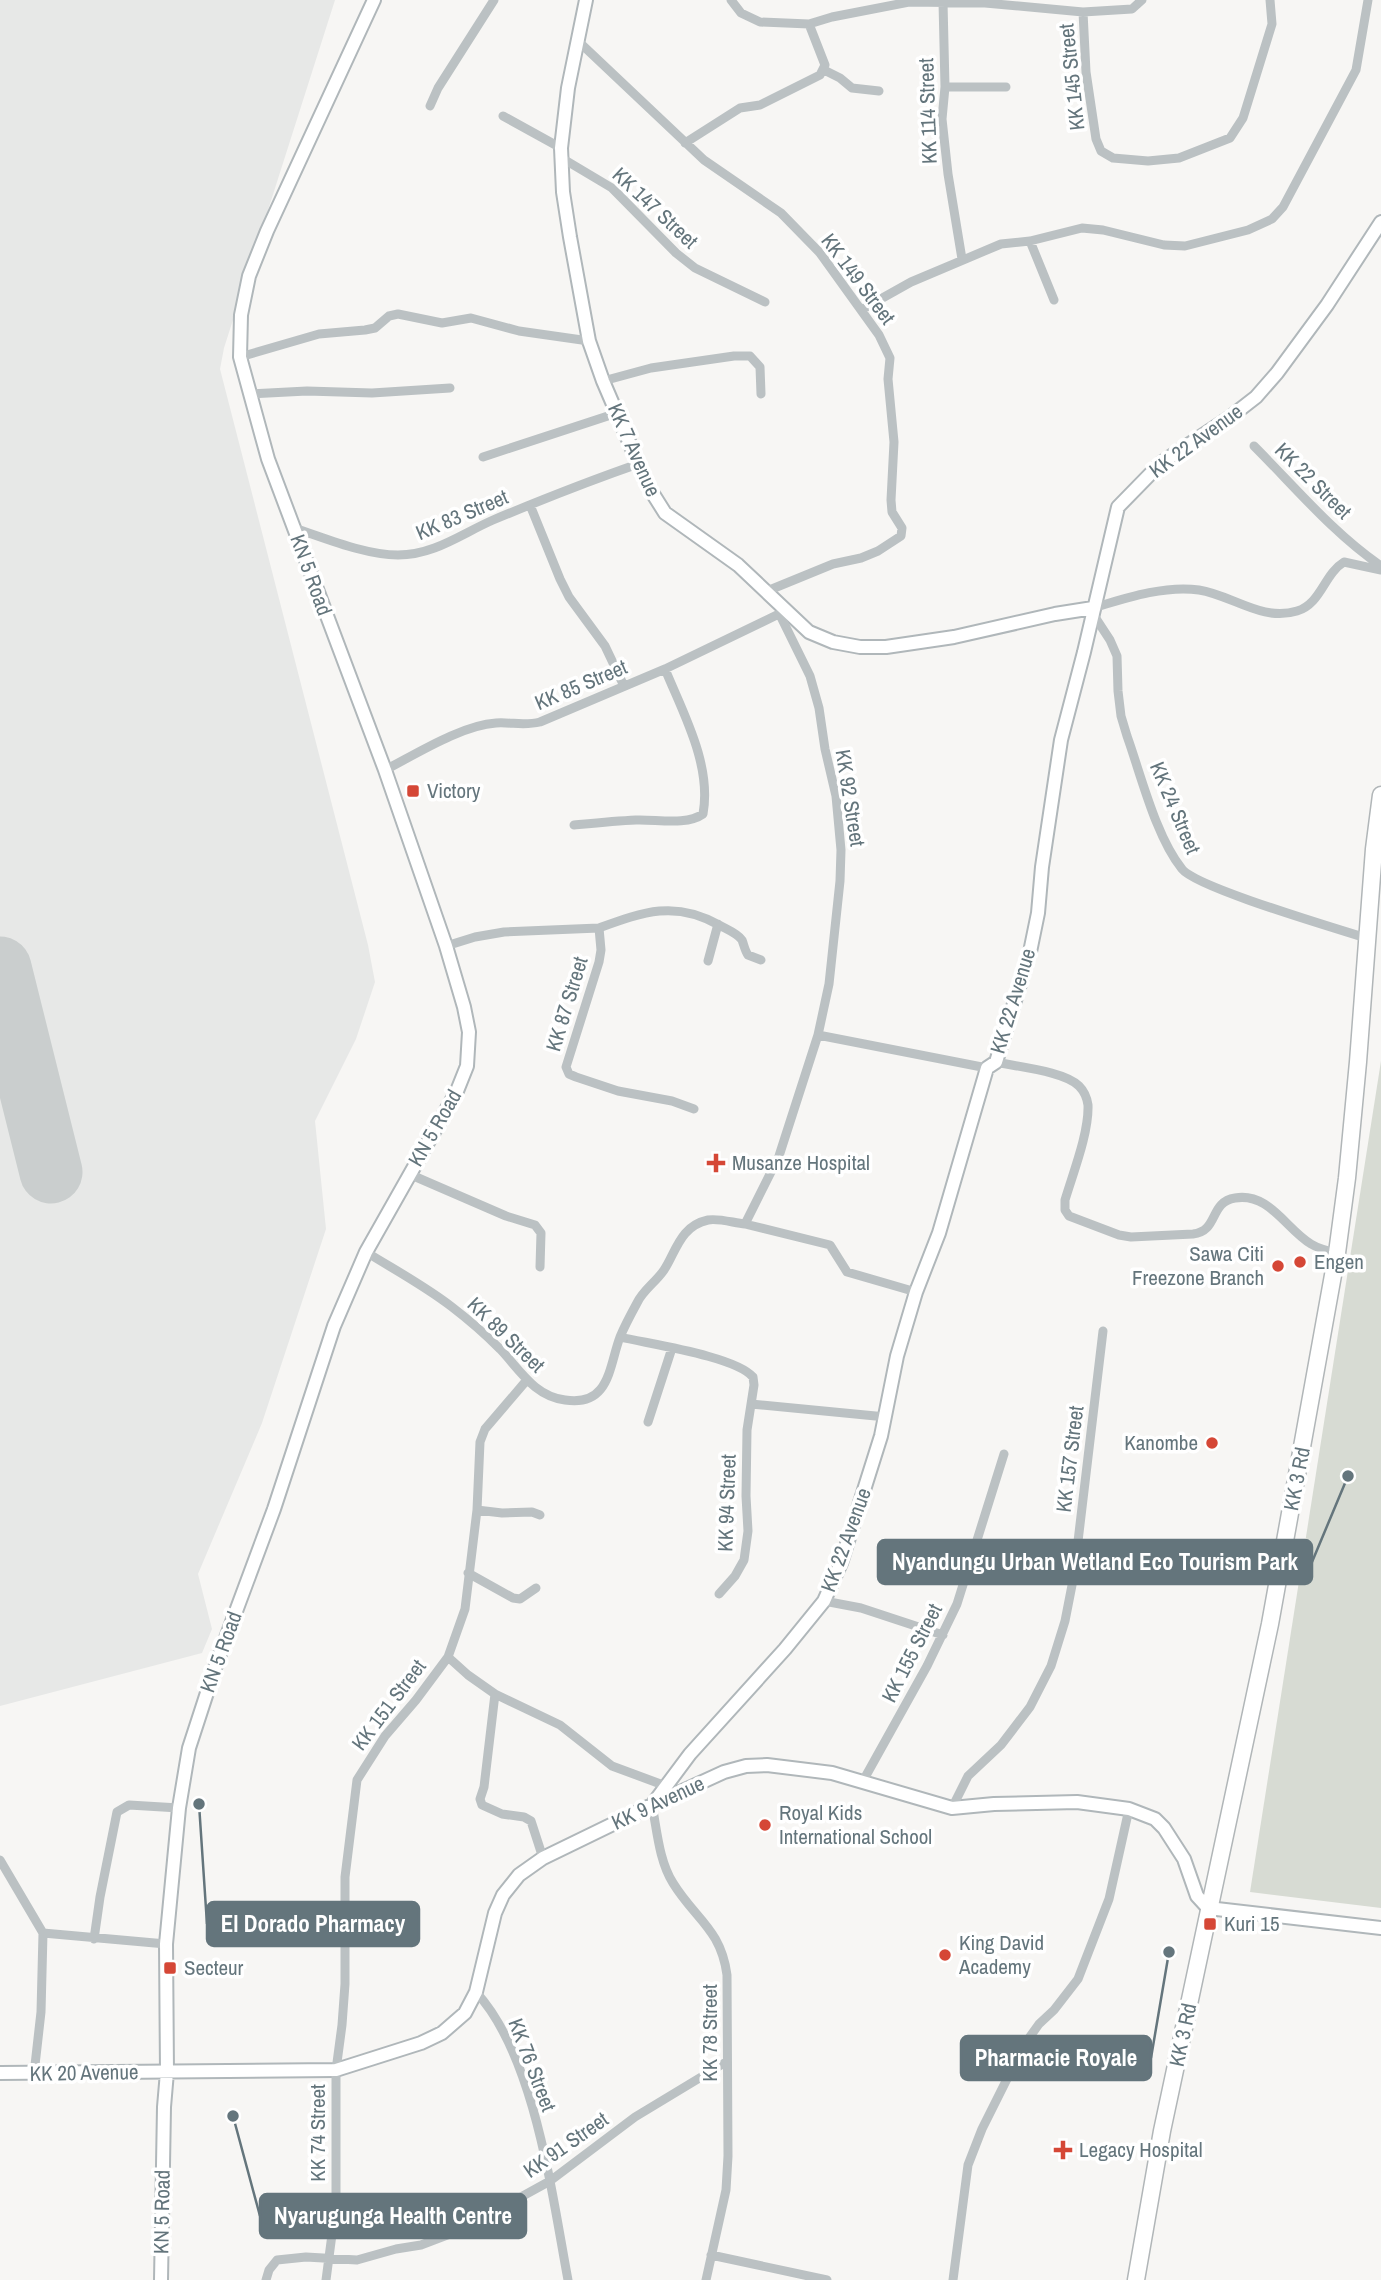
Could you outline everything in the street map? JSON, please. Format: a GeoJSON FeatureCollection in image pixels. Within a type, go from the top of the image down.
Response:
{"type":"FeatureCollection","features":[{"type":"Feature","properties":{"kind":"highway","name":"KK 3 Rd"},"geometry":{"type":"LineString","coordinates":[[1136,2280],[1162,2131],[1270,1624],[1337,1253],[1351,1140],[1366,938],[1381,795]]}},
{"type":"Feature","properties":{"kind":"main road","name":"KN 5 Road"},"geometry":{"type":"LineString","coordinates":[[161,2280],[167,2072],[166,1944],[179,1808],[189,1748],[212,1676],[307,1415],[325,1351],[366,1252],[457,1091],[467,1066],[469,1032],[446,946],[385,770],[268,459],[240,357],[241,315],[249,276],[267,231],[374,0]]}},
{"type":"Feature","properties":{"kind":"main road","name":"KK 7 Avenue"},"geometry":{"type":"LineString","coordinates":[[586,0],[577,40],[560,153],[570,237],[589,341],[638,464],[655,500],[665,513],[713,545],[767,591],[782,613],[808,632],[833,642],[873,647],[954,637],[1055,614],[1093,611]]}},
{"type":"Feature","properties":{"kind":"main road","name":"KK 22 Avenue"},"geometry":{"type":"LineString","coordinates":[[652,1805],[690,1754],[824,1601],[841,1563],[886,1417],[897,1356],[916,1292],[939,1233],[1030,952],[1038,913],[1061,740],[1118,507],[1161,463],[1256,397],[1277,373],[1327,304],[1381,222]]}},
{"type":"Feature","properties":{"kind":"main road","name":"KK 9 Avenue"},"geometry":{"type":"LineString","coordinates":[[167,2072],[336,2070],[421,2043],[442,2033],[465,2013],[476,1992],[488,1935],[503,1895],[519,1875],[543,1858],[652,1805],[724,1772],[746,1766],[767,1765],[832,1773],[952,1808],[1077,1802],[1129,1809],[1155,1819],[1164,1828],[1184,1859],[1197,1896],[1209,1908]]}},
{"type":"Feature","properties":{"kind":"main road"},"geometry":{"type":"LineString","coordinates":[[1209,1908],[1381,1928]]}},
{"type":"Feature","properties":{"kind":"main road","name":"KK 20 Avenue"},"geometry":{"type":"LineString","coordinates":[[0,2073],[167,2072]]}},
{"type":"Feature","properties":{"kind":"street"},"geometry":{"type":"LineString","coordinates":[[430,106],[494,0]]}},
{"type":"Feature","properties":{"kind":"street"},"geometry":{"type":"LineString","coordinates":[[731,0],[741,13],[760,22],[809,24],[909,2],[985,3],[1083,12],[1132,9],[1142,0]]}},
{"type":"Feature","properties":{"kind":"street","name":"KK 145 Street"},"geometry":{"type":"LineString","coordinates":[[1083,12],[1086,72],[1096,139],[1101,151],[1113,158],[1148,160],[1179,158],[1230,138],[1243,118],[1272,24],[1270,0]]}},
{"type":"Feature","properties":{"kind":"street"},"geometry":{"type":"LineString","coordinates":[[861,310],[911,282],[1001,244],[1030,241],[1082,229],[1104,230],[1164,246],[1185,246],[1248,230],[1272,219],[1283,207],[1356,70],[1368,0]]}},
{"type":"Feature","properties":{"kind":"street","name":"KK 114 Street"},"geometry":{"type":"LineString","coordinates":[[943,2],[942,119],[962,259]]}},
{"type":"Feature","properties":{"kind":"street"},"geometry":{"type":"LineString","coordinates":[[685,144],[740,108],[760,105],[821,75],[825,65],[809,24]]}},
{"type":"Feature","properties":{"kind":"street","name":"KK 149 Street"},"geometry":{"type":"LineString","coordinates":[[577,40],[685,144],[781,213],[820,253],[879,335],[890,358],[888,379],[894,442],[891,500],[892,512],[902,532],[878,551],[833,564],[767,591]]}},
{"type":"Feature","properties":{"kind":"street"},"geometry":{"type":"LineString","coordinates":[[824,70],[852,88],[879,91]]}},
{"type":"Feature","properties":{"kind":"street"},"geometry":{"type":"LineString","coordinates":[[944,86],[1006,87]]}},
{"type":"Feature","properties":{"kind":"street","name":"KK 147 Street"},"geometry":{"type":"LineString","coordinates":[[503,116],[612,188],[676,253],[695,268],[765,302]]}},
{"type":"Feature","properties":{"kind":"street"},"geometry":{"type":"LineString","coordinates":[[1030,241],[1054,300]]}},
{"type":"Feature","properties":{"kind":"street"},"geometry":{"type":"LineString","coordinates":[[240,357],[319,334],[375,328],[389,316],[398,314],[442,323],[479,319],[519,331],[589,341]]}},
{"type":"Feature","properties":{"kind":"street"},"geometry":{"type":"LineString","coordinates":[[603,381],[651,368],[750,356],[760,368],[761,394]]}},
{"type":"Feature","properties":{"kind":"street"},"geometry":{"type":"LineString","coordinates":[[250,394],[307,391],[372,393],[450,388]]}},
{"type":"Feature","properties":{"kind":"street"},"geometry":{"type":"LineString","coordinates":[[483,457],[617,413]]}},
{"type":"Feature","properties":{"kind":"street","name":"KK 22 Street"},"geometry":{"type":"LineString","coordinates":[[1254,446],[1322,516],[1381,568]]}},
{"type":"Feature","properties":{"kind":"street","name":"KK 83 Street"},"geometry":{"type":"LineString","coordinates":[[294,528],[380,553],[414,554],[440,547],[489,522],[638,464]]}},
{"type":"Feature","properties":{"kind":"street"},"geometry":{"type":"LineString","coordinates":[[530,505],[569,597],[605,646],[624,686]]}},
{"type":"Feature","properties":{"kind":"street"},"geometry":{"type":"LineString","coordinates":[[1093,611],[1127,598],[1177,590],[1199,590],[1272,615],[1296,612],[1314,600],[1338,566],[1344,562],[1381,568]]}},
{"type":"Feature","properties":{"kind":"street","name":"KK 24 Street"},"geometry":{"type":"LineString","coordinates":[[1093,611],[1117,656],[1121,716],[1127,736],[1170,852],[1184,872],[1213,887],[1366,938]]}},
{"type":"Feature","properties":{"kind":"street","name":"KK 85 Street"},"geometry":{"type":"LineString","coordinates":[[385,770],[441,740],[474,728],[496,723],[526,725],[540,722],[665,669],[782,613]]}},
{"type":"Feature","properties":{"kind":"street","name":"KK 92 Street"},"geometry":{"type":"LineString","coordinates":[[745,1224],[779,1156],[818,1035],[829,984],[840,881],[840,831],[836,796],[816,698],[810,676],[782,613]]}},
{"type":"Feature","properties":{"kind":"street"},"geometry":{"type":"LineString","coordinates":[[574,825],[637,820],[688,820],[703,814],[705,804],[702,771],[694,738],[665,669]]}},
{"type":"Feature","properties":{"kind":"street"},"geometry":{"type":"LineString","coordinates":[[599,928],[661,909],[693,912],[719,924],[741,939],[748,955],[761,960]]}},
{"type":"Feature","properties":{"kind":"street"},"geometry":{"type":"LineString","coordinates":[[708,961],[719,924]]}},
{"type":"Feature","properties":{"kind":"street","name":"KK 87 Street"},"geometry":{"type":"LineString","coordinates":[[446,946],[503,932],[599,928],[599,962],[566,1067],[569,1074],[618,1091],[672,1101],[694,1110]]}},
{"type":"Feature","properties":{"kind":"street"},"geometry":{"type":"LineString","coordinates":[[818,1035],[1063,1077],[1078,1084],[1088,1105],[1084,1133],[1065,1200],[1065,1210],[1069,1216],[1131,1237],[1203,1233],[1210,1226],[1220,1204],[1230,1198],[1241,1197],[1257,1200],[1270,1207],[1311,1244],[1337,1253]]}},
{"type":"Feature","properties":{"kind":"street"},"geometry":{"type":"LineString","coordinates":[[409,1174],[506,1216],[535,1225],[541,1233],[541,1267]]}},
{"type":"Feature","properties":{"kind":"street","name":"KK 89 Street"},"geometry":{"type":"LineString","coordinates":[[366,1252],[449,1305],[502,1351],[526,1381],[545,1395],[566,1401],[580,1401],[594,1396],[604,1387],[620,1337],[638,1300],[666,1268],[678,1242],[701,1223],[710,1220],[745,1224]]}},
{"type":"Feature","properties":{"kind":"street"},"geometry":{"type":"LineString","coordinates":[[745,1224],[830,1245],[847,1272],[916,1292]]}},
{"type":"Feature","properties":{"kind":"street","name":"KK 157 Street"},"geometry":{"type":"LineString","coordinates":[[952,1808],[968,1776],[1001,1745],[1030,1707],[1051,1666],[1065,1621],[1074,1575],[1103,1331]]}},
{"type":"Feature","properties":{"kind":"street","name":"KK 94 Street"},"geometry":{"type":"LineString","coordinates":[[620,1337],[672,1348],[748,1371],[752,1377],[754,1385],[747,1439],[748,1531],[744,1560],[735,1576],[719,1594]]}},
{"type":"Feature","properties":{"kind":"street"},"geometry":{"type":"LineString","coordinates":[[648,1422],[672,1348]]}},
{"type":"Feature","properties":{"kind":"street","name":"KK 151 Street"},"geometry":{"type":"LineString","coordinates":[[336,2070],[345,1984],[345,1877],[357,1780],[385,1736],[448,1657],[465,1609],[477,1510],[480,1442],[485,1429],[526,1381]]}},
{"type":"Feature","properties":{"kind":"street"},"geometry":{"type":"LineString","coordinates":[[751,1404],[886,1417]]}},
{"type":"Feature","properties":{"kind":"street","name":"KK 155 Street"},"geometry":{"type":"LineString","coordinates":[[863,1781],[943,1635],[957,1604],[1003,1454]]}},
{"type":"Feature","properties":{"kind":"street"},"geometry":{"type":"LineString","coordinates":[[477,1510],[532,1512],[540,1515]]}},
{"type":"Feature","properties":{"kind":"street"},"geometry":{"type":"LineString","coordinates":[[468,1573],[513,1598],[520,1599],[536,1588]]}},
{"type":"Feature","properties":{"kind":"street"},"geometry":{"type":"LineString","coordinates":[[824,1601],[861,1608],[943,1635]]}},
{"type":"Feature","properties":{"kind":"street"},"geometry":{"type":"LineString","coordinates":[[448,1657],[495,1694],[561,1725],[612,1766],[666,1786]]}},
{"type":"Feature","properties":{"kind":"street"},"geometry":{"type":"LineString","coordinates":[[495,1694],[484,1787],[480,1800],[482,1805],[502,1814],[524,1817],[531,1821],[543,1858]]}},
{"type":"Feature","properties":{"kind":"street"},"geometry":{"type":"LineString","coordinates":[[94,1939],[117,1812],[129,1805],[179,1808]]}},
{"type":"Feature","properties":{"kind":"street","name":"KK 78 Street"},"geometry":{"type":"LineString","coordinates":[[652,1805],[666,1870],[719,1942],[727,1975],[729,2156],[726,2190],[706,2280]]}},
{"type":"Feature","properties":{"kind":"street"},"geometry":{"type":"LineString","coordinates":[[953,2280],[968,2165],[982,2129],[1024,2045],[1078,1979],[1109,1899],[1129,1809]]}},
{"type":"Feature","properties":{"kind":"street"},"geometry":{"type":"LineString","coordinates":[[0,1860],[43,1933],[41,2012],[34,2074]]}},
{"type":"Feature","properties":{"kind":"street"},"geometry":{"type":"LineString","coordinates":[[43,1933],[166,1944]]}},
{"type":"Feature","properties":{"kind":"street","name":"KK 76 Street"},"geometry":{"type":"LineString","coordinates":[[476,1992],[495,2016],[525,2086],[550,2181],[568,2280]]}},
{"type":"Feature","properties":{"kind":"street","name":"KK 91 Street"},"geometry":{"type":"LineString","coordinates":[[266,2280],[269,2270],[277,2260],[306,2257],[357,2260],[430,2242],[488,2217],[550,2181],[635,2117],[726,2062]]}},
{"type":"Feature","properties":{"kind":"street","name":"KK 74 Street"},"geometry":{"type":"LineString","coordinates":[[326,2280],[336,2204],[336,2070]]}},
{"type":"Feature","properties":{"kind":"street"},"geometry":{"type":"LineString","coordinates":[[711,2255],[827,2280]]}},
{"type":"Feature","properties":{"kind":"shaded area"},"geometry":{"type":"Polygon","coordinates":[[[0,0],[335,0],[224,348],[220,369],[368,945],[375,982],[356,1039],[315,1121],[326,1229],[262,1423],[198,1574],[212,1629],[202,1653],[0,1706],[0,0]]]}},
{"type":"Feature","properties":{"kind":"shaded area"},"geometry":{"type":"Polygon","coordinates":[[[1381,1061],[1381,1908],[1250,1892],[1381,1061]]]}},
{"type":"Feature","properties":{"kind":"runway"},"geometry":{"type":"LineString","coordinates":[[0,968],[51,1172]]}},
{"type":"Feature","properties":{"kind":"place","name":"Victory"},"geometry":{"type":"Point","coordinates":[413,791]}},
{"type":"Feature","properties":{"kind":"place","name":"Musanze Hospital"},"geometry":{"type":"Point","coordinates":[716,1163]}},
{"type":"Feature","properties":{"kind":"place","name":"Engen"},"geometry":{"type":"Point","coordinates":[1300,1262]}},
{"type":"Feature","properties":{"kind":"place","name":"Sawa Citi Freezone Branch"},"geometry":{"type":"Point","coordinates":[1278,1266]}},
{"type":"Feature","properties":{"kind":"place","name":"Kanombe"},"geometry":{"type":"Point","coordinates":[1212,1443]}},
{"type":"Feature","properties":{"kind":"place","name":"Nyandungu Urban Wetland Eco Tourism Park"},"geometry":{"type":"Point","coordinates":[1348,1476]}},
{"type":"Feature","properties":{"kind":"place","name":"El Dorado Pharmacy"},"geometry":{"type":"Point","coordinates":[199,1804]}},
{"type":"Feature","properties":{"kind":"place","name":"Royal Kids International School"},"geometry":{"type":"Point","coordinates":[765,1825]}},
{"type":"Feature","properties":{"kind":"place","name":"Kuri 15"},"geometry":{"type":"Point","coordinates":[1210,1924]}},
{"type":"Feature","properties":{"kind":"place","name":"Pharmacie Royale"},"geometry":{"type":"Point","coordinates":[1169,1952]}},
{"type":"Feature","properties":{"kind":"place","name":"King David Academy"},"geometry":{"type":"Point","coordinates":[945,1955]}},
{"type":"Feature","properties":{"kind":"place","name":"Secteur"},"geometry":{"type":"Point","coordinates":[170,1968]}},
{"type":"Feature","properties":{"kind":"place","name":"Nyarugunga Health Centre"},"geometry":{"type":"Point","coordinates":[233,2116]}},
{"type":"Feature","properties":{"kind":"place","name":"Legacy Hospital"},"geometry":{"type":"Point","coordinates":[1063,2150]}}]}
